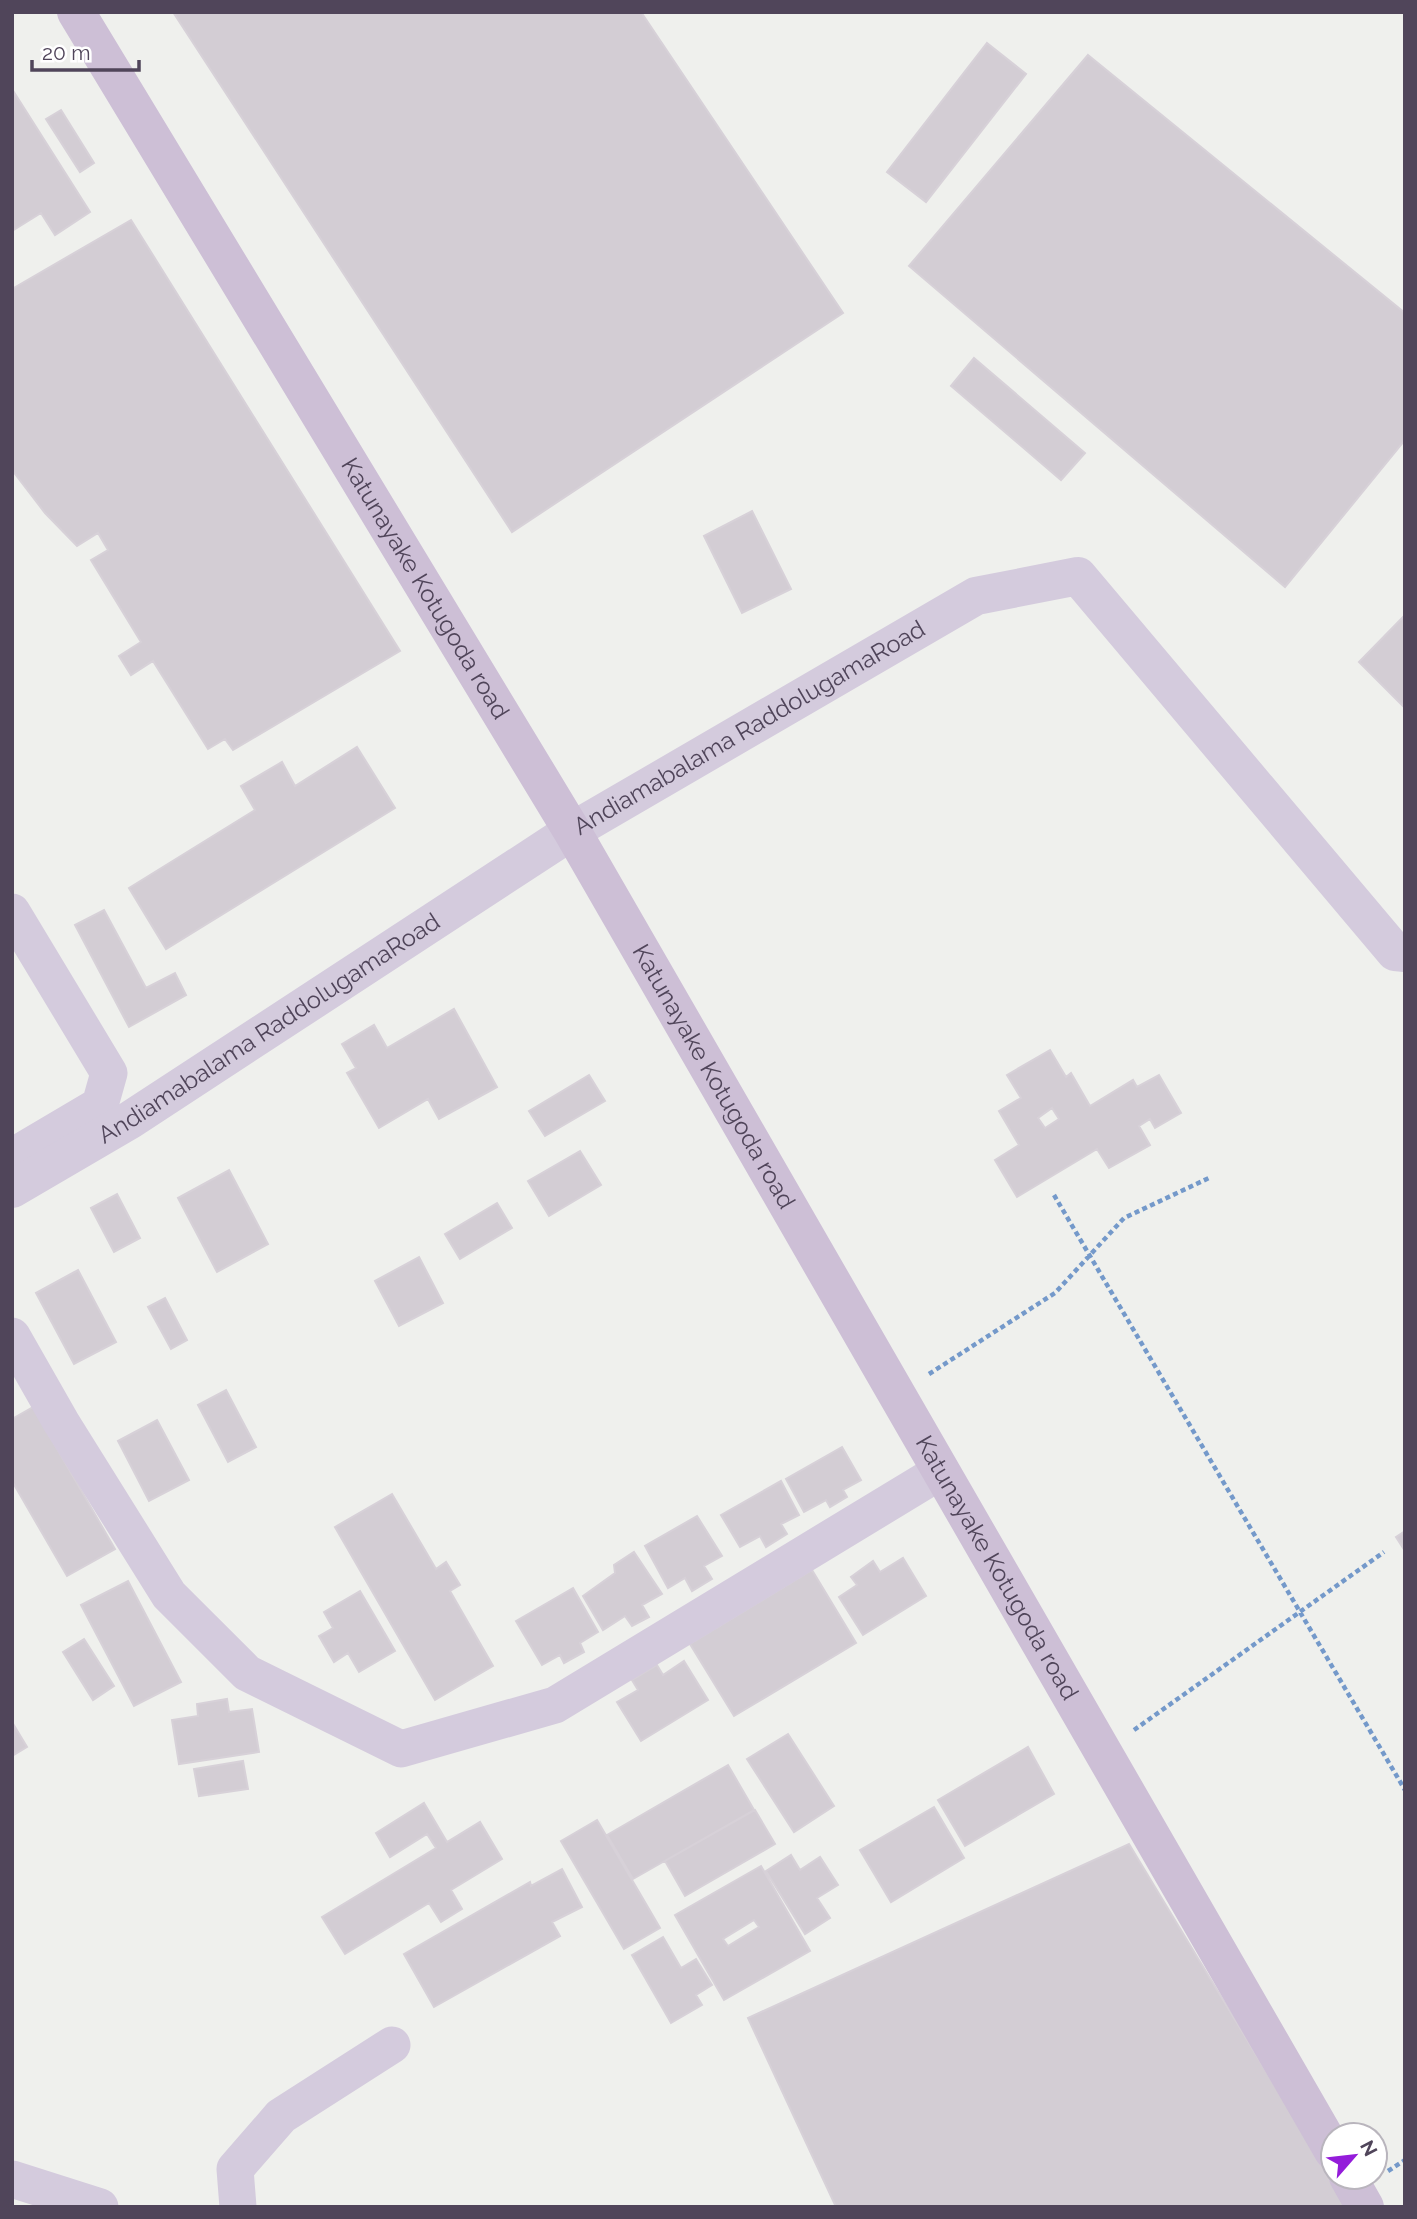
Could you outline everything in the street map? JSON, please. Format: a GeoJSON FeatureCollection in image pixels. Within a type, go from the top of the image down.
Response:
{"type":"FeatureCollection","features":[{"type":"Feature","properties":{"kind":"main road","name":"Katunayake Kotugoda road"},"geometry":{"type":"LineString","coordinates":[[76,12],[572,831],[1319,2127]]}},
{"type":"Feature","properties":{"kind":"main road"},"geometry":{"type":"LineString","coordinates":[[1356,2191],[1365,2207]]}},
{"type":"Feature","properties":{"kind":"street","name":"Andiamabalama RaddolugamaRoad"},"geometry":{"type":"LineString","coordinates":[[12,1189],[130,1120],[572,831],[976,596],[1078,576],[1395,952],[1405,953]]}},
{"type":"Feature","properties":{"kind":"street"},"geometry":{"type":"LineString","coordinates":[[12,912],[109,1073],[100,1105],[12,1157]]}},
{"type":"Feature","properties":{"kind":"street"},"geometry":{"type":"LineString","coordinates":[[12,1336],[61,1422],[169,1595],[247,1673],[401,1749],[555,1705],[941,1471]]}},
{"type":"Feature","properties":{"kind":"street"},"geometry":{"type":"LineString","coordinates":[[238,2207],[235,2169],[281,2116],[392,2045]]}},
{"type":"Feature","properties":{"kind":"street"},"geometry":{"type":"LineString","coordinates":[[12,2179],[100,2207]]}},
{"type":"Feature","properties":{"kind":"path"},"geometry":{"type":"LineString","coordinates":[[897,1394],[1055,1293],[1124,1219],[1209,1178]]}},
{"type":"Feature","properties":{"kind":"path"},"geometry":{"type":"LineString","coordinates":[[1054,1195],[1405,1790]]}},
{"type":"Feature","properties":{"kind":"path"},"geometry":{"type":"LineString","coordinates":[[1103,1752],[1384,1552]]}},
{"type":"Feature","properties":{"kind":"building"},"geometry":{"type":"Polygon","coordinates":[[[173,12],[641,12],[843,313],[512,532],[173,12]]]}},
{"type":"Feature","properties":{"kind":"building"},"geometry":{"type":"Polygon","coordinates":[[[987,43],[1026,74],[926,202],[887,172],[987,43]]]}},
{"type":"Feature","properties":{"kind":"building"},"geometry":{"type":"Polygon","coordinates":[[[1088,55],[1405,313],[1405,440],[1285,587],[909,266],[1088,55]]]}},
{"type":"Feature","properties":{"kind":"building"},"geometry":{"type":"Polygon","coordinates":[[[12,89],[90,212],[55,235],[41,213],[12,231],[12,89]]]}},
{"type":"Feature","properties":{"kind":"building"},"geometry":{"type":"Polygon","coordinates":[[[61,110],[94,163],[80,172],[46,119],[61,110]]]}},
{"type":"Feature","properties":{"kind":"building"},"geometry":{"type":"Polygon","coordinates":[[[131,220],[400,651],[233,750],[225,739],[208,749],[153,661],[131,675],[119,656],[141,642],[91,560],[108,550],[98,533],[77,546],[45,513],[12,470],[12,289],[131,220]]]}},
{"type":"Feature","properties":{"kind":"building"},"geometry":{"type":"Polygon","coordinates":[[[974,358],[1085,453],[1061,480],[951,386],[974,358]]]}},
{"type":"Feature","properties":{"kind":"building"},"geometry":{"type":"Polygon","coordinates":[[[752,511],[791,589],[742,613],[704,536],[752,511]]]}},
{"type":"Feature","properties":{"kind":"building"},"geometry":{"type":"Polygon","coordinates":[[[1405,615],[1405,708],[1359,662],[1405,615]]]}},
{"type":"Feature","properties":{"kind":"building"},"geometry":{"type":"Polygon","coordinates":[[[357,747],[395,808],[166,949],[129,888],[255,810],[241,786],[282,762],[295,786],[357,747]]]}},
{"type":"Feature","properties":{"kind":"building"},"geometry":{"type":"Polygon","coordinates":[[[104,910],[146,988],[175,973],[186,995],[129,1027],[75,925],[104,910]]]}},
{"type":"Feature","properties":{"kind":"building"},"geometry":{"type":"Polygon","coordinates":[[[454,1009],[497,1087],[439,1119],[428,1099],[379,1128],[347,1073],[356,1068],[342,1044],[374,1025],[387,1048],[454,1009]]]}},
{"type":"Feature","properties":{"kind":"building"},"geometry":{"type":"Polygon","coordinates":[[[1050,1050],[1066,1077],[1071,1073],[1090,1106],[1133,1080],[1137,1087],[1159,1075],[1181,1113],[1155,1128],[1150,1119],[1139,1126],[1150,1145],[1109,1168],[1097,1149],[1017,1197],[995,1160],[1019,1145],[999,1111],[1021,1098],[1007,1075],[1050,1050]],[[1052,1108],[1038,1118],[1045,1128],[1059,1119],[1052,1108]]]}},
{"type":"Feature","properties":{"kind":"building"},"geometry":{"type":"Polygon","coordinates":[[[589,1075],[605,1101],[545,1136],[529,1111],[589,1075]]]}},
{"type":"Feature","properties":{"kind":"building"},"geometry":{"type":"Polygon","coordinates":[[[580,1151],[601,1185],[549,1216],[528,1181],[580,1151]]]}},
{"type":"Feature","properties":{"kind":"building"},"geometry":{"type":"Polygon","coordinates":[[[229,1170],[268,1244],[217,1272],[178,1198],[229,1170]]]}},
{"type":"Feature","properties":{"kind":"building"},"geometry":{"type":"Polygon","coordinates":[[[117,1194],[140,1238],[114,1252],[91,1208],[117,1194]]]}},
{"type":"Feature","properties":{"kind":"building"},"geometry":{"type":"Polygon","coordinates":[[[497,1203],[512,1228],[460,1259],[445,1234],[497,1203]]]}},
{"type":"Feature","properties":{"kind":"building"},"geometry":{"type":"Polygon","coordinates":[[[419,1257],[443,1303],[399,1326],[375,1281],[419,1257]]]}},
{"type":"Feature","properties":{"kind":"building"},"geometry":{"type":"Polygon","coordinates":[[[78,1270],[116,1342],[74,1364],[36,1293],[78,1270]]]}},
{"type":"Feature","properties":{"kind":"building"},"geometry":{"type":"Polygon","coordinates":[[[165,1298],[187,1340],[171,1349],[148,1307],[165,1298]]]}},
{"type":"Feature","properties":{"kind":"building"},"geometry":{"type":"Polygon","coordinates":[[[226,1390],[256,1447],[228,1462],[198,1405],[226,1390]]]}},
{"type":"Feature","properties":{"kind":"building"},"geometry":{"type":"Polygon","coordinates":[[[33,1407],[115,1549],[67,1576],[12,1481],[12,1419],[33,1407]]]}},
{"type":"Feature","properties":{"kind":"building"},"geometry":{"type":"Polygon","coordinates":[[[157,1420],[189,1480],[149,1501],[118,1441],[157,1420]]]}},
{"type":"Feature","properties":{"kind":"building"},"geometry":{"type":"Polygon","coordinates":[[[842,1447],[861,1480],[843,1490],[847,1497],[830,1507],[826,1500],[804,1512],[786,1479],[842,1447]]]}},
{"type":"Feature","properties":{"kind":"building"},"geometry":{"type":"Polygon","coordinates":[[[781,1481],[799,1515],[781,1524],[787,1534],[766,1547],[760,1536],[740,1547],[721,1515],[781,1481]]]}},
{"type":"Feature","properties":{"kind":"building"},"geometry":{"type":"Polygon","coordinates":[[[392,1494],[436,1569],[446,1562],[460,1585],[450,1591],[493,1666],[435,1700],[335,1527],[392,1494]]]}},
{"type":"Feature","properties":{"kind":"building"},"geometry":{"type":"Polygon","coordinates":[[[697,1516],[722,1556],[704,1566],[712,1579],[692,1591],[685,1578],[668,1588],[645,1546],[697,1516]]]}},
{"type":"Feature","properties":{"kind":"building"},"geometry":{"type":"Polygon","coordinates":[[[1405,1531],[1405,1551],[1396,1537],[1405,1531]]]}},
{"type":"Feature","properties":{"kind":"building"},"geometry":{"type":"Polygon","coordinates":[[[634,1552],[662,1594],[642,1605],[649,1617],[632,1626],[625,1616],[603,1630],[583,1596],[615,1573],[614,1565],[634,1552]]]}},
{"type":"Feature","properties":{"kind":"building"},"geometry":{"type":"Polygon","coordinates":[[[903,1558],[926,1596],[863,1635],[839,1597],[857,1585],[851,1577],[873,1561],[880,1572],[903,1558]]]}},
{"type":"Feature","properties":{"kind":"building"},"geometry":{"type":"Polygon","coordinates":[[[812,1570],[856,1643],[734,1716],[690,1644],[812,1570]]]}},
{"type":"Feature","properties":{"kind":"building"},"geometry":{"type":"Polygon","coordinates":[[[128,1581],[181,1682],[134,1706],[81,1605],[128,1581]]]}},
{"type":"Feature","properties":{"kind":"building"},"geometry":{"type":"Polygon","coordinates":[[[573,1588],[598,1632],[580,1643],[584,1652],[564,1663],[560,1655],[542,1665],[516,1621],[573,1588]]]}},
{"type":"Feature","properties":{"kind":"building"},"geometry":{"type":"Polygon","coordinates":[[[360,1591],[395,1651],[359,1672],[348,1653],[334,1662],[319,1636],[333,1628],[324,1612],[360,1591]]]}},
{"type":"Feature","properties":{"kind":"building"},"geometry":{"type":"Polygon","coordinates":[[[84,1639],[114,1686],[93,1700],[63,1652],[84,1639]]]}},
{"type":"Feature","properties":{"kind":"building"},"geometry":{"type":"Polygon","coordinates":[[[684,1661],[708,1700],[641,1741],[617,1702],[638,1690],[632,1680],[657,1665],[663,1675],[684,1661]]]}},
{"type":"Feature","properties":{"kind":"building"},"geometry":{"type":"Polygon","coordinates":[[[227,1699],[229,1712],[252,1709],[259,1752],[179,1764],[172,1720],[198,1716],[197,1704],[227,1699]]]}},
{"type":"Feature","properties":{"kind":"building"},"geometry":{"type":"Polygon","coordinates":[[[12,1722],[27,1747],[12,1756],[12,1722]]]}},
{"type":"Feature","properties":{"kind":"building"},"geometry":{"type":"Polygon","coordinates":[[[788,1734],[834,1806],[794,1832],[747,1759],[788,1734]]]}},
{"type":"Feature","properties":{"kind":"building"},"geometry":{"type":"Polygon","coordinates":[[[1028,1747],[1054,1794],[965,1846],[938,1800],[1028,1747]]]}},
{"type":"Feature","properties":{"kind":"building"},"geometry":{"type":"Polygon","coordinates":[[[243,1761],[248,1789],[199,1796],[194,1769],[243,1761]]]}},
{"type":"Feature","properties":{"kind":"building"},"geometry":{"type":"Polygon","coordinates":[[[728,1765],[754,1810],[633,1879],[607,1835],[728,1765]]]}},
{"type":"Feature","properties":{"kind":"building"},"geometry":{"type":"Polygon","coordinates":[[[424,1803],[447,1842],[480,1822],[502,1859],[451,1890],[462,1909],[441,1922],[429,1903],[345,1954],[322,1917],[436,1848],[427,1834],[390,1857],[376,1833],[424,1803]]]}},
{"type":"Feature","properties":{"kind":"building"},"geometry":{"type":"Polygon","coordinates":[[[934,1807],[964,1858],[891,1902],[860,1850],[934,1807]]]}},
{"type":"Feature","properties":{"kind":"building"},"geometry":{"type":"Polygon","coordinates":[[[755,1810],[775,1844],[685,1896],[665,1861],[755,1810]]]}},
{"type":"Feature","properties":{"kind":"building"},"geometry":{"type":"Polygon","coordinates":[[[597,1820],[660,1928],[624,1949],[561,1841],[597,1820]]]}},
{"type":"Feature","properties":{"kind":"building"},"geometry":{"type":"Polygon","coordinates":[[[1129,1844],[1319,2159],[1319,2191],[1338,2191],[1348,2207],[836,2207],[748,2018],[1129,1844]]]}},
{"type":"Feature","properties":{"kind":"building"},"geometry":{"type":"Polygon","coordinates":[[[791,1855],[800,1870],[820,1857],[838,1885],[817,1898],[830,1918],[805,1934],[766,1871],[791,1855]]]}},
{"type":"Feature","properties":{"kind":"building"},"geometry":{"type":"Polygon","coordinates":[[[761,1866],[810,1951],[724,2000],[675,1915],[761,1866]],[[754,1920],[723,1939],[728,1946],[759,1927],[754,1920]]]}},
{"type":"Feature","properties":{"kind":"building"},"geometry":{"type":"Polygon","coordinates":[[[562,1869],[582,1907],[552,1922],[560,1936],[434,2007],[404,1954],[530,1882],[531,1886],[562,1869]]]}},
{"type":"Feature","properties":{"kind":"building"},"geometry":{"type":"Polygon","coordinates":[[[663,1937],[681,1968],[696,1959],[712,1985],[696,1995],[702,2005],[671,2023],[632,1955],[663,1937]]]}}]}
